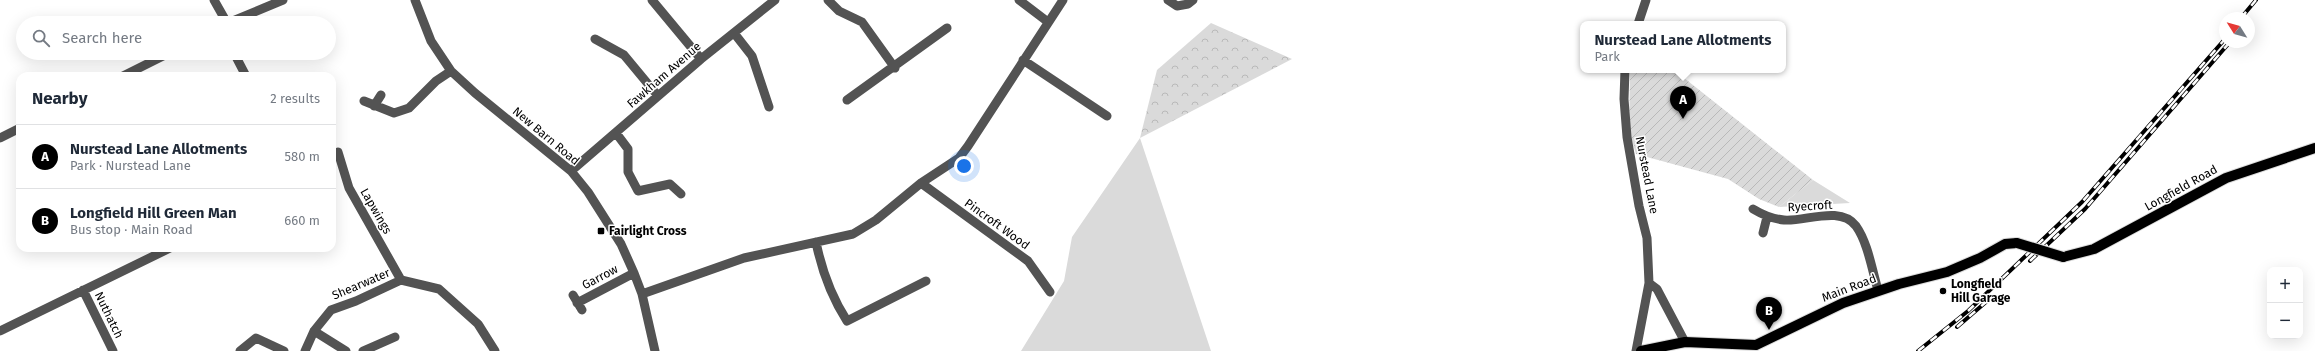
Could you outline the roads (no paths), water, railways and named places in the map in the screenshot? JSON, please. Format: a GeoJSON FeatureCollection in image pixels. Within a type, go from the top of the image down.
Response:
{"type":"FeatureCollection","features":[{"type":"Feature","properties":{"kind":"main road","name":"Longfield Road"},"geometry":{"type":"LineString","coordinates":[[2063,256],[2094,249],[2226,178],[2315,148]]}},
{"type":"Feature","properties":{"kind":"main road","name":"Main Road"},"geometry":{"type":"LineString","coordinates":[[1641,351],[1685,342],[1759,348],[1843,303],[1878,290],[1947,272],[1980,258],[2005,244],[2017,244],[2063,256]]}},
{"type":"Feature","properties":{"kind":"street"},"geometry":{"type":"LineString","coordinates":[[214,0],[223,16]]}},
{"type":"Feature","properties":{"kind":"street"},"geometry":{"type":"LineString","coordinates":[[244,16],[283,0]]}},
{"type":"Feature","properties":{"kind":"street","name":"New Barn Road"},"geometry":{"type":"LineString","coordinates":[[415,0],[431,41],[451,71],[475,93],[571,171],[588,192],[621,244],[634,273],[642,294],[655,351]]}},
{"type":"Feature","properties":{"kind":"street"},"geometry":{"type":"LineString","coordinates":[[652,0],[701,58]]}},
{"type":"Feature","properties":{"kind":"street","name":"Fawkham Avenue"},"geometry":{"type":"LineString","coordinates":[[571,171],[701,58],[775,0]]}},
{"type":"Feature","properties":{"kind":"street"},"geometry":{"type":"LineString","coordinates":[[828,0],[839,11],[862,22],[895,68]]}},
{"type":"Feature","properties":{"kind":"street"},"geometry":{"type":"LineString","coordinates":[[1018,0],[1048,22]]}},
{"type":"Feature","properties":{"kind":"street"},"geometry":{"type":"LineString","coordinates":[[642,294],[744,258],[853,234],[876,220],[921,184],[959,158],[1063,0]]}},
{"type":"Feature","properties":{"kind":"street"},"geometry":{"type":"LineString","coordinates":[[1168,0],[1177,6],[1188,4],[1193,0]]}},
{"type":"Feature","properties":{"kind":"street"},"geometry":{"type":"LineString","coordinates":[[1639,21],[1646,0]]}},
{"type":"Feature","properties":{"kind":"street"},"geometry":{"type":"LineString","coordinates":[[847,100],[895,68],[947,28]]}},
{"type":"Feature","properties":{"kind":"street"},"geometry":{"type":"LineString","coordinates":[[734,33],[752,56],[769,107]]}},
{"type":"Feature","properties":{"kind":"street"},"geometry":{"type":"LineString","coordinates":[[595,39],[624,55],[658,96]]}},
{"type":"Feature","properties":{"kind":"street"},"geometry":{"type":"LineString","coordinates":[[131,72],[155,60]]}},
{"type":"Feature","properties":{"kind":"street"},"geometry":{"type":"LineString","coordinates":[[238,60],[244,72]]}},
{"type":"Feature","properties":{"kind":"street"},"geometry":{"type":"LineString","coordinates":[[1023,60],[1106,116]]}},
{"type":"Feature","properties":{"kind":"street"},"geometry":{"type":"LineString","coordinates":[[364,101],[394,113],[409,108],[436,81],[451,71]]}},
{"type":"Feature","properties":{"kind":"street","name":"Nurstead Lane"},"geometry":{"type":"LineString","coordinates":[[1625,73],[1624,99],[1627,136],[1639,206],[1647,238],[1649,283],[1636,351]]}},
{"type":"Feature","properties":{"kind":"street"},"geometry":{"type":"LineString","coordinates":[[374,106],[382,95]]}},
{"type":"Feature","properties":{"kind":"street"},"geometry":{"type":"LineString","coordinates":[[0,138],[16,130]]}},
{"type":"Feature","properties":{"kind":"street"},"geometry":{"type":"LineString","coordinates":[[616,133],[628,149],[628,172],[638,191],[670,184],[681,194]]}},
{"type":"Feature","properties":{"kind":"street","name":"Lapwings"},"geometry":{"type":"LineString","coordinates":[[338,152],[349,188],[401,280]]}},
{"type":"Feature","properties":{"kind":"street","name":"Pincroft Wood"},"geometry":{"type":"LineString","coordinates":[[921,184],[1028,261],[1050,292]]}},
{"type":"Feature","properties":{"kind":"street","name":"Ryecroft"},"geometry":{"type":"LineString","coordinates":[[1752,209],[1767,217],[1786,220],[1834,215],[1855,225],[1864,242],[1878,290]]}},
{"type":"Feature","properties":{"kind":"street"},"geometry":{"type":"LineString","coordinates":[[1762,233],[1767,217]]}},
{"type":"Feature","properties":{"kind":"street"},"geometry":{"type":"LineString","coordinates":[[816,242],[824,278],[833,298],[848,321],[926,281]]}},
{"type":"Feature","properties":{"kind":"street"},"geometry":{"type":"LineString","coordinates":[[0,331],[162,252]]}},
{"type":"Feature","properties":{"kind":"street","name":"Garrow"},"geometry":{"type":"LineString","coordinates":[[577,302],[634,273]]}},
{"type":"Feature","properties":{"kind":"street"},"geometry":{"type":"LineString","coordinates":[[401,280],[439,289],[478,324],[495,351]]}},
{"type":"Feature","properties":{"kind":"street","name":"Shearwater"},"geometry":{"type":"LineString","coordinates":[[305,351],[314,331],[331,310],[356,301],[401,280]]}},
{"type":"Feature","properties":{"kind":"street"},"geometry":{"type":"LineString","coordinates":[[1649,283],[1656,289],[1685,342]]}},
{"type":"Feature","properties":{"kind":"street","name":"Nuthatch"},"geometry":{"type":"LineString","coordinates":[[83,290],[113,351]]}},
{"type":"Feature","properties":{"kind":"street"},"geometry":{"type":"LineString","coordinates":[[314,331],[346,351]]}},
{"type":"Feature","properties":{"kind":"street"},"geometry":{"type":"LineString","coordinates":[[363,351],[395,337]]}},
{"type":"Feature","properties":{"kind":"street"},"geometry":{"type":"LineString","coordinates":[[240,351],[256,338],[284,351]]}},
{"type":"Feature","properties":{"kind":"railway"},"geometry":{"type":"LineString","coordinates":[[2246,12],[2256,0]]}},
{"type":"Feature","properties":{"kind":"railway"},"geometry":{"type":"LineString","coordinates":[[1918,351],[1968,311],[2082,202],[2219,46]]}},
{"type":"Feature","properties":{"kind":"railway"},"geometry":{"type":"LineString","coordinates":[[2030,261],[2085,209],[2225,48]]}},
{"type":"Feature","properties":{"kind":"railway"},"geometry":{"type":"LineString","coordinates":[[1957,327],[1986,302]]}},
{"type":"Feature","properties":{"kind":"place","name":"Nurstead Lane Allotments"},"geometry":{"type":"Point","coordinates":[1683,119]}},
{"type":"Feature","properties":{"kind":"place","name":"Fairlight Cross"},"geometry":{"type":"Point","coordinates":[601,231]}},
{"type":"Feature","properties":{"kind":"place","name":"Longfield Hill Garage"},"geometry":{"type":"Point","coordinates":[1943,291]}},
{"type":"Feature","properties":{"kind":"place","name":"Longfield Hill Green Man"},"geometry":{"type":"Point","coordinates":[1769,330]}}]}
